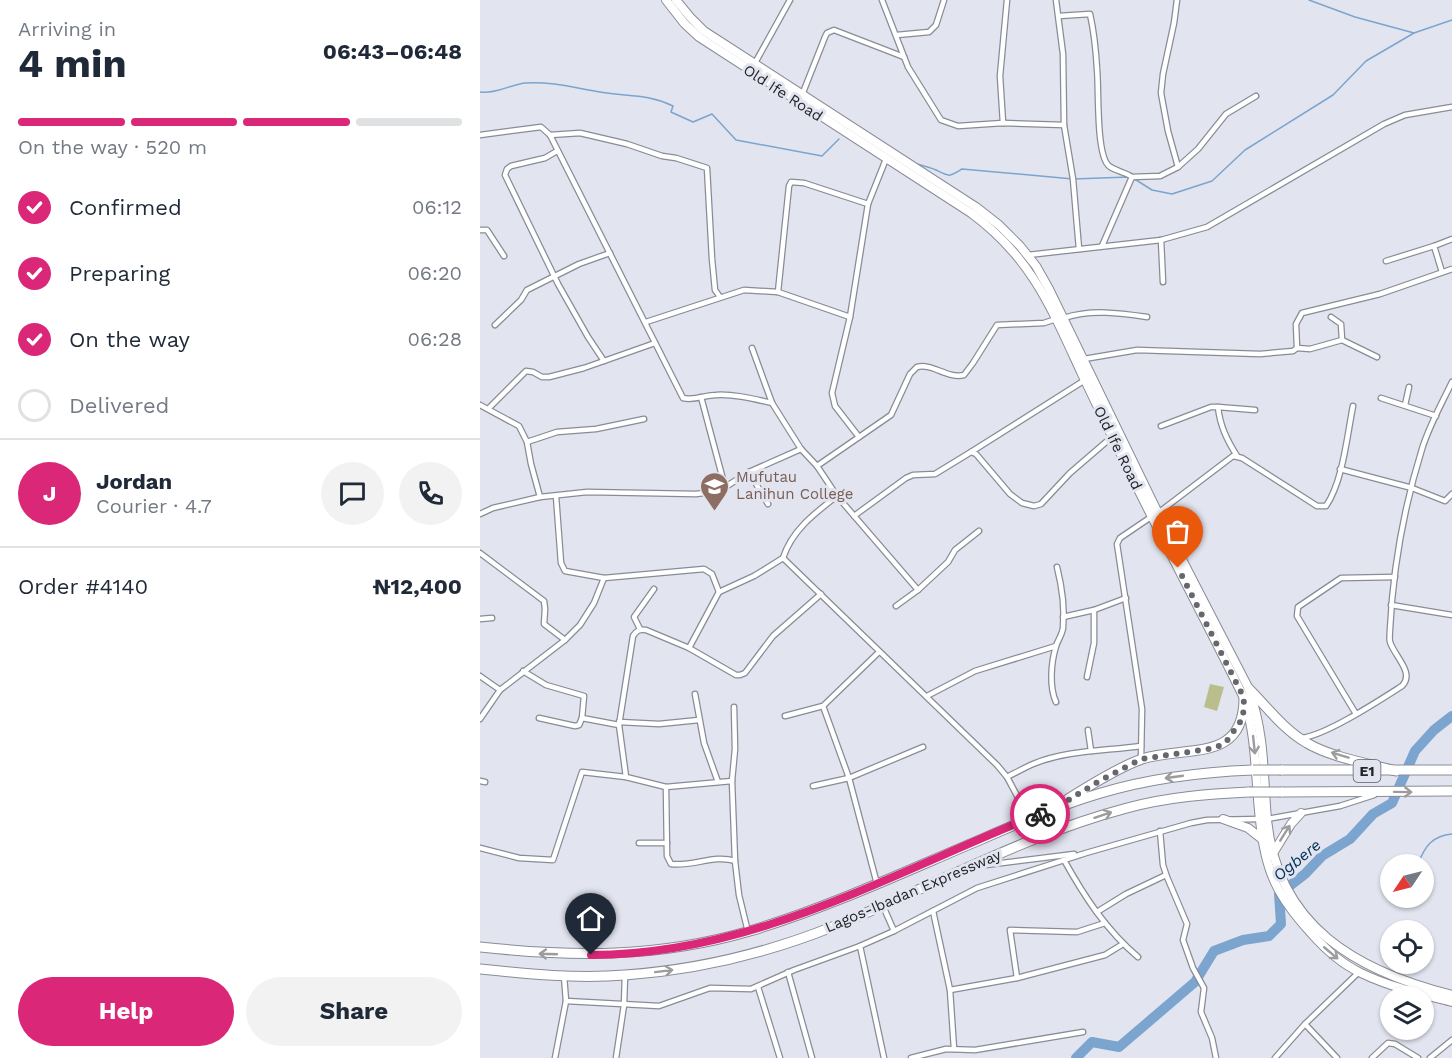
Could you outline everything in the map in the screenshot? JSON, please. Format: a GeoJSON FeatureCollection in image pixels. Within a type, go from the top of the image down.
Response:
{"type":"FeatureCollection","features":[{"type":"Feature","properties":{"kind":"highway"},"geometry":{"type":"LineString","coordinates":[[1246,694],[1298,738],[1314,747],[1396,771]]}},
{"type":"Feature","properties":{"kind":"highway"},"geometry":{"type":"LineString","coordinates":[[1054,809],[1141,759],[1215,748],[1226,742],[1243,718],[1246,694]]}},
{"type":"Feature","properties":{"kind":"highway","name":"Lagos-Ibadan Expressway"},"geometry":{"type":"LineString","coordinates":[[480,947],[541,954],[612,955],[637,953],[748,932],[818,909],[1054,809],[1102,792],[1143,782],[1209,772],[1254,770],[1452,770]]}},
{"type":"Feature","properties":{"kind":"highway","name":"Lagos-Ibadan Expressway"},"geometry":{"type":"LineString","coordinates":[[480,969],[564,976],[625,975],[705,964],[750,954],[831,927],[1058,831],[1128,807],[1176,798],[1249,792],[1452,792]]}},
{"type":"Feature","properties":{"kind":"main road","name":"Old Ife Road"},"geometry":{"type":"LineString","coordinates":[[666,0],[684,23],[699,37],[802,95],[935,185],[1005,242],[1029,270],[1084,359],[1146,497]]}},
{"type":"Feature","properties":{"kind":"main road","name":"Old Ife Road"},"geometry":{"type":"LineString","coordinates":[[676,0],[704,31],[753,68],[886,159],[976,207],[999,225],[1028,255],[1036,266],[1060,318],[1085,380],[1258,715],[1263,746],[1262,839],[1265,857],[1288,901],[1319,942],[1344,963],[1359,972],[1397,987],[1452,1002]]}},
{"type":"Feature","properties":{"kind":"main road"},"geometry":{"type":"LineString","coordinates":[[1272,855],[1291,824],[1301,813]]}},
{"type":"Feature","properties":{"kind":"main road"},"geometry":{"type":"LineString","coordinates":[[1223,819],[1248,828],[1262,839]]}},
{"type":"Feature","properties":{"kind":"main road","name":"Old Ife Road"},"geometry":{"type":"LineString","coordinates":[[1263,819],[1278,881]]}},
{"type":"Feature","properties":{"kind":"main road","name":"Old Ife Road"},"geometry":{"type":"LineString","coordinates":[[1288,901],[1325,936],[1369,967],[1416,986],[1452,995]]}},
{"type":"Feature","properties":{"kind":"street"},"geometry":{"type":"LineString","coordinates":[[753,68],[789,0]]}},
{"type":"Feature","properties":{"kind":"street"},"geometry":{"type":"LineString","coordinates":[[882,0],[904,57],[921,90],[941,120],[958,126],[1003,123],[1064,124]]}},
{"type":"Feature","properties":{"kind":"street"},"geometry":{"type":"LineString","coordinates":[[897,35],[929,33],[936,25],[944,0]]}},
{"type":"Feature","properties":{"kind":"street"},"geometry":{"type":"LineString","coordinates":[[1003,123],[1000,76],[1007,0]]}},
{"type":"Feature","properties":{"kind":"street"},"geometry":{"type":"LineString","coordinates":[[1056,0],[1063,54],[1064,124],[1073,179],[1079,249]]}},
{"type":"Feature","properties":{"kind":"street"},"geometry":{"type":"LineString","coordinates":[[1177,0],[1161,93],[1178,167]]}},
{"type":"Feature","properties":{"kind":"street"},"geometry":{"type":"LineString","coordinates":[[1059,16],[1090,14],[1096,51],[1101,146],[1106,163],[1132,177],[1160,176],[1178,167],[1198,149],[1226,114],[1256,96]]}},
{"type":"Feature","properties":{"kind":"street"},"geometry":{"type":"LineString","coordinates":[[802,95],[825,37],[831,31],[834,30],[904,57]]}},
{"type":"Feature","properties":{"kind":"street"},"geometry":{"type":"LineString","coordinates":[[1028,255],[1161,240],[1207,227],[1384,124],[1405,115],[1452,106]]}},
{"type":"Feature","properties":{"kind":"street"},"geometry":{"type":"LineString","coordinates":[[480,135],[541,127],[550,135],[646,322],[680,394],[687,399],[713,395],[743,396],[772,403]]}},
{"type":"Feature","properties":{"kind":"street"},"geometry":{"type":"LineString","coordinates":[[550,135],[580,133],[627,144],[707,168],[715,290],[720,297]]}},
{"type":"Feature","properties":{"kind":"street"},"geometry":{"type":"LineString","coordinates":[[557,151],[545,158],[511,166],[505,175],[555,277],[604,361]]}},
{"type":"Feature","properties":{"kind":"street"},"geometry":{"type":"LineString","coordinates":[[859,437],[835,405],[832,393],[849,317],[868,204],[886,159]]}},
{"type":"Feature","properties":{"kind":"street"},"geometry":{"type":"LineString","coordinates":[[1102,246],[1132,177]]}},
{"type":"Feature","properties":{"kind":"street"},"geometry":{"type":"LineString","coordinates":[[778,292],[789,186],[792,182],[804,183],[868,204]]}},
{"type":"Feature","properties":{"kind":"street"},"geometry":{"type":"LineString","coordinates":[[480,230],[487,230],[504,256]]}},
{"type":"Feature","properties":{"kind":"street"},"geometry":{"type":"LineString","coordinates":[[1386,261],[1452,239]]}},
{"type":"Feature","properties":{"kind":"street"},"geometry":{"type":"LineString","coordinates":[[1161,240],[1163,282]]}},
{"type":"Feature","properties":{"kind":"street"},"geometry":{"type":"LineString","coordinates":[[1434,246],[1442,272]]}},
{"type":"Feature","properties":{"kind":"street"},"geometry":{"type":"LineString","coordinates":[[495,325],[521,300],[527,290],[579,264],[610,253]]}},
{"type":"Feature","properties":{"kind":"street"},"geometry":{"type":"LineString","coordinates":[[1297,348],[1296,324],[1302,313],[1380,294],[1452,269]]}},
{"type":"Feature","properties":{"kind":"street"},"geometry":{"type":"LineString","coordinates":[[646,322],[744,290],[778,292],[849,317]]}},
{"type":"Feature","properties":{"kind":"street"},"geometry":{"type":"LineString","coordinates":[[817,466],[891,415],[910,374],[917,367],[927,366],[950,375],[964,375],[997,325],[1044,323],[1086,312],[1121,313],[1147,317]]}},
{"type":"Feature","properties":{"kind":"street"},"geometry":{"type":"LineString","coordinates":[[1331,317],[1341,324],[1342,340]]}},
{"type":"Feature","properties":{"kind":"street"},"geometry":{"type":"LineString","coordinates":[[1084,359],[1137,350],[1260,354],[1285,352],[1297,348],[1310,349],[1342,340],[1377,357]]}},
{"type":"Feature","properties":{"kind":"street"},"geometry":{"type":"LineString","coordinates":[[489,408],[526,371],[549,377],[584,369],[655,343]]}},
{"type":"Feature","properties":{"kind":"street"},"geometry":{"type":"LineString","coordinates":[[752,348],[772,403],[801,449],[817,466],[837,496],[918,590]]}},
{"type":"Feature","properties":{"kind":"street"},"geometry":{"type":"LineString","coordinates":[[854,516],[906,478],[913,475],[935,474],[1085,380]]}},
{"type":"Feature","properties":{"kind":"street"},"geometry":{"type":"LineString","coordinates":[[1298,738],[1310,736],[1356,714],[1407,681],[1406,671],[1391,644],[1391,605],[1398,548],[1423,447],[1450,391],[1452,382]]}},
{"type":"Feature","properties":{"kind":"street"},"geometry":{"type":"LineString","coordinates":[[1405,405],[1409,387]]}},
{"type":"Feature","properties":{"kind":"street"},"geometry":{"type":"LineString","coordinates":[[700,397],[725,487]]}},
{"type":"Feature","properties":{"kind":"street"},"geometry":{"type":"LineString","coordinates":[[1382,398],[1436,416]]}},
{"type":"Feature","properties":{"kind":"street"},"geometry":{"type":"LineString","coordinates":[[480,405],[519,426],[527,442],[540,497]]}},
{"type":"Feature","properties":{"kind":"street"},"geometry":{"type":"LineString","coordinates":[[1218,407],[1225,436],[1237,456],[1321,507],[1326,506],[1330,500],[1340,469],[1353,406]]}},
{"type":"Feature","properties":{"kind":"street"},"geometry":{"type":"LineString","coordinates":[[1161,426],[1211,407],[1255,410]]}},
{"type":"Feature","properties":{"kind":"street"},"geometry":{"type":"LineString","coordinates":[[527,442],[557,432],[596,429],[644,419]]}},
{"type":"Feature","properties":{"kind":"street"},"geometry":{"type":"LineString","coordinates":[[971,452],[974,452],[985,463],[1010,494],[1022,503],[1034,506],[1041,504],[1070,472],[1113,435]]}},
{"type":"Feature","properties":{"kind":"street"},"geometry":{"type":"LineString","coordinates":[[480,514],[493,508],[540,497],[587,492],[708,493],[719,491],[749,472],[801,449]]}},
{"type":"Feature","properties":{"kind":"street"},"geometry":{"type":"LineString","coordinates":[[1141,759],[1142,709],[1117,544],[1120,538],[1187,492],[1227,459],[1237,456]]}},
{"type":"Feature","properties":{"kind":"street"},"geometry":{"type":"LineString","coordinates":[[1340,469],[1412,488],[1445,501],[1452,495]]}},
{"type":"Feature","properties":{"kind":"street"},"geometry":{"type":"LineString","coordinates":[[749,472],[768,504]]}},
{"type":"Feature","properties":{"kind":"street"},"geometry":{"type":"LineString","coordinates":[[556,496],[562,567],[569,573],[604,578],[704,569],[712,574],[719,592]]}},
{"type":"Feature","properties":{"kind":"street"},"geometry":{"type":"LineString","coordinates":[[689,648],[719,592],[754,576],[783,558],[786,548],[810,517],[837,496]]}},
{"type":"Feature","properties":{"kind":"street"},"geometry":{"type":"LineString","coordinates":[[896,606],[918,590],[948,562],[955,550],[979,531]]}},
{"type":"Feature","properties":{"kind":"street"},"geometry":{"type":"LineString","coordinates":[[480,553],[544,601],[546,609],[544,624],[565,640]]}},
{"type":"Feature","properties":{"kind":"street"},"geometry":{"type":"LineString","coordinates":[[783,558],[997,765],[1007,777],[1029,819]]}},
{"type":"Feature","properties":{"kind":"street"},"geometry":{"type":"LineString","coordinates":[[1056,702],[1051,692],[1056,646],[1063,632],[1064,617],[1063,596],[1057,567]]}},
{"type":"Feature","properties":{"kind":"street"},"geometry":{"type":"LineString","coordinates":[[1356,714],[1296,611],[1298,607],[1341,578],[1395,577]]}},
{"type":"Feature","properties":{"kind":"street"},"geometry":{"type":"LineString","coordinates":[[480,719],[500,690],[565,640],[580,625],[604,578]]}},
{"type":"Feature","properties":{"kind":"street"},"geometry":{"type":"LineString","coordinates":[[654,589],[634,617],[640,629],[689,648],[736,675],[745,673],[773,636],[821,594]]}},
{"type":"Feature","properties":{"kind":"street"},"geometry":{"type":"LineString","coordinates":[[1064,617],[1094,610],[1126,598]]}},
{"type":"Feature","properties":{"kind":"street"},"geometry":{"type":"LineString","coordinates":[[1391,605],[1452,615]]}},
{"type":"Feature","properties":{"kind":"street"},"geometry":{"type":"LineString","coordinates":[[1087,677],[1094,643],[1094,610]]}},
{"type":"Feature","properties":{"kind":"street"},"geometry":{"type":"LineString","coordinates":[[480,619],[492,618]]}},
{"type":"Feature","properties":{"kind":"street"},"geometry":{"type":"LineString","coordinates":[[626,777],[619,724],[633,636],[640,629]]}},
{"type":"Feature","properties":{"kind":"street"},"geometry":{"type":"LineString","coordinates":[[927,696],[975,671],[1056,646]]}},
{"type":"Feature","properties":{"kind":"street"},"geometry":{"type":"LineString","coordinates":[[785,716],[823,706],[879,652]]}},
{"type":"Feature","properties":{"kind":"street"},"geometry":{"type":"LineString","coordinates":[[523,671],[546,685],[584,696],[579,725],[574,726],[540,718]]}},
{"type":"Feature","properties":{"kind":"street"},"geometry":{"type":"LineString","coordinates":[[480,676],[500,690]]}},
{"type":"Feature","properties":{"kind":"street"},"geometry":{"type":"LineString","coordinates":[[695,694],[704,743],[718,782]]}},
{"type":"Feature","properties":{"kind":"street"},"geometry":{"type":"LineString","coordinates":[[823,706],[849,778],[877,884]]}},
{"type":"Feature","properties":{"kind":"street"},"geometry":{"type":"LineString","coordinates":[[734,707],[735,749],[732,781],[735,861],[739,895],[748,932]]}},
{"type":"Feature","properties":{"kind":"street"},"geometry":{"type":"LineString","coordinates":[[582,718],[619,724],[659,724],[699,720]]}},
{"type":"Feature","properties":{"kind":"street"},"geometry":{"type":"LineString","coordinates":[[1088,730],[1091,751]]}},
{"type":"Feature","properties":{"kind":"street"},"geometry":{"type":"LineString","coordinates":[[1007,777],[1035,763],[1091,751],[1141,746]]}},
{"type":"Feature","properties":{"kind":"street"},"geometry":{"type":"LineString","coordinates":[[813,786],[849,778],[923,747]]}},
{"type":"Feature","properties":{"kind":"street"},"geometry":{"type":"LineString","coordinates":[[480,848],[519,858],[553,860],[582,772],[626,777],[666,787],[732,781]]}},
{"type":"Feature","properties":{"kind":"street"},"geometry":{"type":"LineString","coordinates":[[666,787],[667,843],[671,864],[730,859],[735,861]]}},
{"type":"Feature","properties":{"kind":"street"},"geometry":{"type":"LineString","coordinates":[[566,1001],[659,1005],[710,988],[752,990],[788,972],[894,931],[977,888],[1086,853],[1207,820],[1263,819],[1301,813],[1340,806],[1383,792]]}},
{"type":"Feature","properties":{"kind":"street"},"geometry":{"type":"LineString","coordinates":[[1160,831],[1166,875],[1186,924],[1183,940],[1204,988],[1201,1012],[1212,1038],[1216,1058]]}},
{"type":"Feature","properties":{"kind":"street"},"geometry":{"type":"LineString","coordinates":[[639,843],[667,843]]}},
{"type":"Feature","properties":{"kind":"street"},"geometry":{"type":"LineString","coordinates":[[971,867],[1086,853]]}},
{"type":"Feature","properties":{"kind":"street"},"geometry":{"type":"LineString","coordinates":[[1064,860],[1085,898],[1123,944],[1138,957]]}},
{"type":"Feature","properties":{"kind":"street"},"geometry":{"type":"LineString","coordinates":[[1097,912],[1126,894],[1166,875]]}},
{"type":"Feature","properties":{"kind":"street"},"geometry":{"type":"LineString","coordinates":[[882,906],[894,931]]}},
{"type":"Feature","properties":{"kind":"street"},"geometry":{"type":"LineString","coordinates":[[933,911],[950,990],[954,1049]]}},
{"type":"Feature","properties":{"kind":"street"},"geometry":{"type":"LineString","coordinates":[[1017,978],[1011,930],[1077,932],[1105,923]]}},
{"type":"Feature","properties":{"kind":"street"},"geometry":{"type":"LineString","coordinates":[[950,990],[1017,978],[1105,955],[1123,944]]}},
{"type":"Feature","properties":{"kind":"street"},"geometry":{"type":"LineString","coordinates":[[860,946],[884,1058]]}},
{"type":"Feature","properties":{"kind":"street"},"geometry":{"type":"LineString","coordinates":[[788,972],[812,1058]]}},
{"type":"Feature","properties":{"kind":"street"},"geometry":{"type":"LineString","coordinates":[[1275,1058],[1305,1024],[1359,972]]}},
{"type":"Feature","properties":{"kind":"street"},"geometry":{"type":"LineString","coordinates":[[616,1058],[624,1005],[625,975]]}},
{"type":"Feature","properties":{"kind":"street"},"geometry":{"type":"LineString","coordinates":[[555,1058],[566,1001],[564,976]]}},
{"type":"Feature","properties":{"kind":"street"},"geometry":{"type":"LineString","coordinates":[[758,987],[780,1058]]}},
{"type":"Feature","properties":{"kind":"street"},"geometry":{"type":"LineString","coordinates":[[1305,1024],[1337,1058]]}},
{"type":"Feature","properties":{"kind":"street"},"geometry":{"type":"LineString","coordinates":[[911,1058],[954,1049],[975,1050],[1083,1032]]}},
{"type":"Feature","properties":{"kind":"street"},"geometry":{"type":"LineString","coordinates":[[1430,1058],[1452,1041]]}},
{"type":"Feature","properties":{"kind":"street"},"geometry":{"type":"LineString","coordinates":[[1372,1058],[1388,1043],[1395,1044],[1418,1058]]}},
{"type":"Feature","properties":{"kind":"green space"},"geometry":{"type":"Polygon","coordinates":[[[1210,684],[1224,687],[1217,711],[1204,707],[1210,684]]]}},
{"type":"Feature","properties":{"kind":"waterway"},"geometry":{"type":"LineString","coordinates":[[1309,0],[1355,17],[1414,33]]}},
{"type":"Feature","properties":{"kind":"waterway"},"geometry":{"type":"LineString","coordinates":[[1133,178],[1152,190],[1172,194],[1212,181],[1245,150],[1333,95],[1366,61],[1414,33],[1452,20]]}},
{"type":"Feature","properties":{"kind":"waterway"},"geometry":{"type":"LineString","coordinates":[[480,92],[492,92],[519,84],[534,83],[645,97],[673,106],[671,112],[693,122],[712,114],[736,140],[822,156],[839,139]]}},
{"type":"Feature","properties":{"kind":"waterway"},"geometry":{"type":"LineString","coordinates":[[917,164],[949,175],[962,169],[1073,179],[1129,177]]}},
{"type":"Feature","properties":{"kind":"waterway","name":"Ogbere"},"geometry":{"type":"LineString","coordinates":[[1076,1058],[1092,1042],[1119,1047],[1195,982],[1214,951],[1243,940],[1269,936],[1281,924],[1279,894],[1305,874],[1322,856],[1350,839],[1373,814],[1392,803],[1415,751],[1434,730],[1452,716]]}},
{"type":"Feature","properties":{"kind":"waterway"},"geometry":{"type":"LineString","coordinates":[[1422,854],[1434,840],[1452,834]]}},
{"type":"Feature","properties":{"kind":"way so far"},"geometry":{"type":"LineString","coordinates":[[1040,814],[1054,809],[1073,796],[1141,759],[1162,754],[1215,748],[1226,742],[1243,718],[1244,698],[1178,568]]}},
{"type":"Feature","properties":{"kind":"place","name":"Mufutau Lanihun College"},"geometry":{"type":"Point","coordinates":[715,512]}},
{"type":"Feature","properties":{"kind":"route"},"geometry":{"type":"LineString","coordinates":[[591,955],[637,953],[748,932],[841,900],[1040,814]]}}]}
